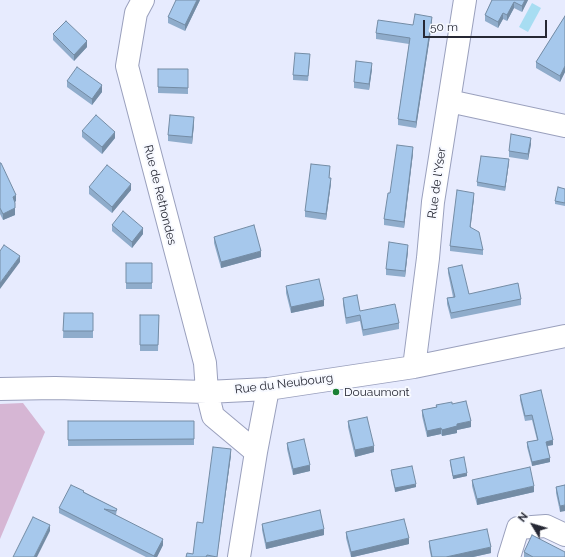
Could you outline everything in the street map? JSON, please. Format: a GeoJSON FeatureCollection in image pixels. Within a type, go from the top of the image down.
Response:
{"type":"FeatureCollection","features":[{"type":"Feature","properties":{"kind":"street","name":"Rue de Rethondes"},"geometry":{"type":"LineString","coordinates":[[143,0],[136,13],[127,66],[204,363],[207,392],[213,416],[256,452]]}},
{"type":"Feature","properties":{"kind":"street","name":"Rue de l'Yser"},"geometry":{"type":"LineString","coordinates":[[414,367],[428,258],[433,202],[465,0]]}},
{"type":"Feature","properties":{"kind":"street"},"geometry":{"type":"LineString","coordinates":[[449,101],[565,126]]}},
{"type":"Feature","properties":{"kind":"street","name":"Rue du Neubourg"},"geometry":{"type":"LineString","coordinates":[[0,389],[55,388],[207,392],[268,389],[414,367],[565,336]]}},
{"type":"Feature","properties":{"kind":"street"},"geometry":{"type":"LineString","coordinates":[[239,557],[268,389]]}},
{"type":"Feature","properties":{"kind":"street"},"geometry":{"type":"LineString","coordinates":[[509,557],[518,528],[546,526],[565,536]]}},
{"type":"Feature","properties":{"kind":"shaded area"},"geometry":{"type":"Polygon","coordinates":[[[23,403],[45,432],[0,539],[0,404],[23,403]]]}},
{"type":"Feature","properties":{"kind":"water"},"geometry":{"type":"Polygon","coordinates":[[[532,3],[541,8],[528,32],[519,27],[532,3]]]}},
{"type":"Feature","properties":{"kind":"building"},"geometry":{"type":"Polygon","coordinates":[[[176,0],[197,0],[185,25],[168,17],[176,0]]]}},
{"type":"Feature","properties":{"kind":"building"},"geometry":{"type":"Polygon","coordinates":[[[492,0],[525,0],[522,6],[514,2],[507,15],[503,13],[498,22],[485,15],[492,0]]]}},
{"type":"Feature","properties":{"kind":"building"},"geometry":{"type":"Polygon","coordinates":[[[415,14],[432,17],[416,122],[398,119],[410,38],[376,33],[378,20],[413,25],[415,14]]]}},
{"type":"Feature","properties":{"kind":"building"},"geometry":{"type":"Polygon","coordinates":[[[565,16],[565,66],[560,76],[536,62],[565,16]]]}},
{"type":"Feature","properties":{"kind":"building"},"geometry":{"type":"Polygon","coordinates":[[[66,21],[87,41],[74,55],[53,34],[66,21]]]}},
{"type":"Feature","properties":{"kind":"building"},"geometry":{"type":"Polygon","coordinates":[[[295,53],[310,54],[308,76],[293,75],[295,53]]]}},
{"type":"Feature","properties":{"kind":"building"},"geometry":{"type":"Polygon","coordinates":[[[356,61],[372,63],[369,84],[354,82],[356,61]]]}},
{"type":"Feature","properties":{"kind":"building"},"geometry":{"type":"Polygon","coordinates":[[[77,67],[102,85],[92,99],[67,81],[77,67]]]}},
{"type":"Feature","properties":{"kind":"building"},"geometry":{"type":"Polygon","coordinates":[[[158,69],[188,69],[188,88],[158,87],[158,69]]]}},
{"type":"Feature","properties":{"kind":"building"},"geometry":{"type":"Polygon","coordinates":[[[96,115],[115,132],[102,147],[82,131],[96,115]]]}},
{"type":"Feature","properties":{"kind":"building"},"geometry":{"type":"Polygon","coordinates":[[[170,115],[194,117],[192,137],[168,135],[170,115]]]}},
{"type":"Feature","properties":{"kind":"building"},"geometry":{"type":"Polygon","coordinates":[[[511,134],[531,138],[528,154],[509,151],[511,134]]]}},
{"type":"Feature","properties":{"kind":"building"},"geometry":{"type":"Polygon","coordinates":[[[397,145],[413,147],[404,222],[384,219],[388,193],[390,193],[397,145]]]}},
{"type":"Feature","properties":{"kind":"building"},"geometry":{"type":"Polygon","coordinates":[[[481,156],[509,159],[505,187],[477,182],[481,156]]]}},
{"type":"Feature","properties":{"kind":"building"},"geometry":{"type":"Polygon","coordinates":[[[0,163],[16,195],[13,197],[15,208],[3,214],[0,208],[0,163]]]}},
{"type":"Feature","properties":{"kind":"building"},"geometry":{"type":"Polygon","coordinates":[[[311,164],[330,166],[329,178],[331,178],[326,214],[305,211],[311,164]]]}},
{"type":"Feature","properties":{"kind":"building"},"geometry":{"type":"Polygon","coordinates":[[[107,165],[131,184],[112,207],[89,187],[107,165]]]}},
{"type":"Feature","properties":{"kind":"building"},"geometry":{"type":"Polygon","coordinates":[[[558,187],[565,189],[565,203],[555,201],[558,187]]]}},
{"type":"Feature","properties":{"kind":"building"},"geometry":{"type":"Polygon","coordinates":[[[457,190],[474,193],[470,227],[479,232],[483,250],[450,246],[457,190]]]}},
{"type":"Feature","properties":{"kind":"building"},"geometry":{"type":"Polygon","coordinates":[[[123,211],[143,228],[132,242],[112,225],[123,211]]]}},
{"type":"Feature","properties":{"kind":"building"},"geometry":{"type":"Polygon","coordinates":[[[254,225],[261,251],[221,262],[214,237],[254,225]]]}},
{"type":"Feature","properties":{"kind":"building"},"geometry":{"type":"Polygon","coordinates":[[[389,242],[408,245],[405,271],[386,269],[389,242]]]}},
{"type":"Feature","properties":{"kind":"building"},"geometry":{"type":"Polygon","coordinates":[[[4,245],[20,256],[0,283],[0,251],[4,245]]]}},
{"type":"Feature","properties":{"kind":"building"},"geometry":{"type":"Polygon","coordinates":[[[126,263],[152,263],[152,283],[126,283],[126,263]]]}},
{"type":"Feature","properties":{"kind":"building"},"geometry":{"type":"Polygon","coordinates":[[[462,265],[469,294],[518,283],[521,299],[451,313],[447,298],[455,297],[448,268],[462,265]]]}},
{"type":"Feature","properties":{"kind":"building"},"geometry":{"type":"Polygon","coordinates":[[[319,279],[324,300],[291,307],[286,286],[319,279]]]}},
{"type":"Feature","properties":{"kind":"building"},"geometry":{"type":"Polygon","coordinates":[[[357,295],[360,311],[395,304],[399,323],[363,330],[360,315],[346,318],[343,298],[357,295]]]}},
{"type":"Feature","properties":{"kind":"building"},"geometry":{"type":"Polygon","coordinates":[[[64,313],[93,313],[93,331],[63,331],[64,313]]]}},
{"type":"Feature","properties":{"kind":"building"},"geometry":{"type":"Polygon","coordinates":[[[140,315],[159,315],[158,345],[140,345],[140,315]]]}},
{"type":"Feature","properties":{"kind":"building"},"geometry":{"type":"Polygon","coordinates":[[[541,390],[553,440],[546,442],[550,458],[532,462],[527,442],[538,440],[532,415],[525,416],[520,395],[541,390]]]}},
{"type":"Feature","properties":{"kind":"building"},"geometry":{"type":"Polygon","coordinates":[[[466,401],[471,421],[457,424],[457,426],[442,430],[441,428],[427,431],[422,410],[437,407],[436,405],[466,401]]]}},
{"type":"Feature","properties":{"kind":"building"},"geometry":{"type":"Polygon","coordinates":[[[367,417],[374,446],[355,450],[348,421],[367,417]]]}},
{"type":"Feature","properties":{"kind":"building"},"geometry":{"type":"Polygon","coordinates":[[[68,421],[194,421],[194,439],[68,440],[68,421]]]}},
{"type":"Feature","properties":{"kind":"building"},"geometry":{"type":"Polygon","coordinates":[[[304,439],[310,465],[293,469],[287,443],[304,439]]]}},
{"type":"Feature","properties":{"kind":"building"},"geometry":{"type":"Polygon","coordinates":[[[213,447],[231,449],[217,557],[207,555],[206,557],[186,557],[187,553],[193,554],[197,522],[203,523],[213,447]]]}},
{"type":"Feature","properties":{"kind":"building"},"geometry":{"type":"Polygon","coordinates":[[[464,457],[467,473],[453,476],[450,460],[464,457]]]}},
{"type":"Feature","properties":{"kind":"building"},"geometry":{"type":"Polygon","coordinates":[[[412,466],[416,484],[395,488],[391,470],[412,466]]]}},
{"type":"Feature","properties":{"kind":"building"},"geometry":{"type":"Polygon","coordinates":[[[530,467],[534,486],[477,499],[472,480],[530,467]]]}},
{"type":"Feature","properties":{"kind":"building"},"geometry":{"type":"Polygon","coordinates":[[[71,485],[117,509],[116,511],[104,509],[163,539],[154,556],[59,508],[71,485]]]}},
{"type":"Feature","properties":{"kind":"building"},"geometry":{"type":"Polygon","coordinates":[[[565,485],[565,505],[560,506],[556,487],[565,485]]]}},
{"type":"Feature","properties":{"kind":"building"},"geometry":{"type":"Polygon","coordinates":[[[320,510],[324,529],[266,543],[262,524],[320,510]]]}},
{"type":"Feature","properties":{"kind":"building"},"geometry":{"type":"Polygon","coordinates":[[[33,517],[50,525],[34,557],[13,557],[33,517]]]}},
{"type":"Feature","properties":{"kind":"building"},"geometry":{"type":"Polygon","coordinates":[[[404,519],[409,538],[351,552],[346,532],[404,519]]]}},
{"type":"Feature","properties":{"kind":"building"},"geometry":{"type":"Polygon","coordinates":[[[487,529],[491,547],[446,557],[432,557],[429,541],[487,529]]]}},
{"type":"Feature","properties":{"kind":"building"},"geometry":{"type":"Polygon","coordinates":[[[532,535],[565,552],[565,557],[533,557],[524,552],[532,535]]]}},
{"type":"Feature","properties":{"kind":"place","name":"Douaumont"},"geometry":{"type":"Point","coordinates":[336,392]}}]}
